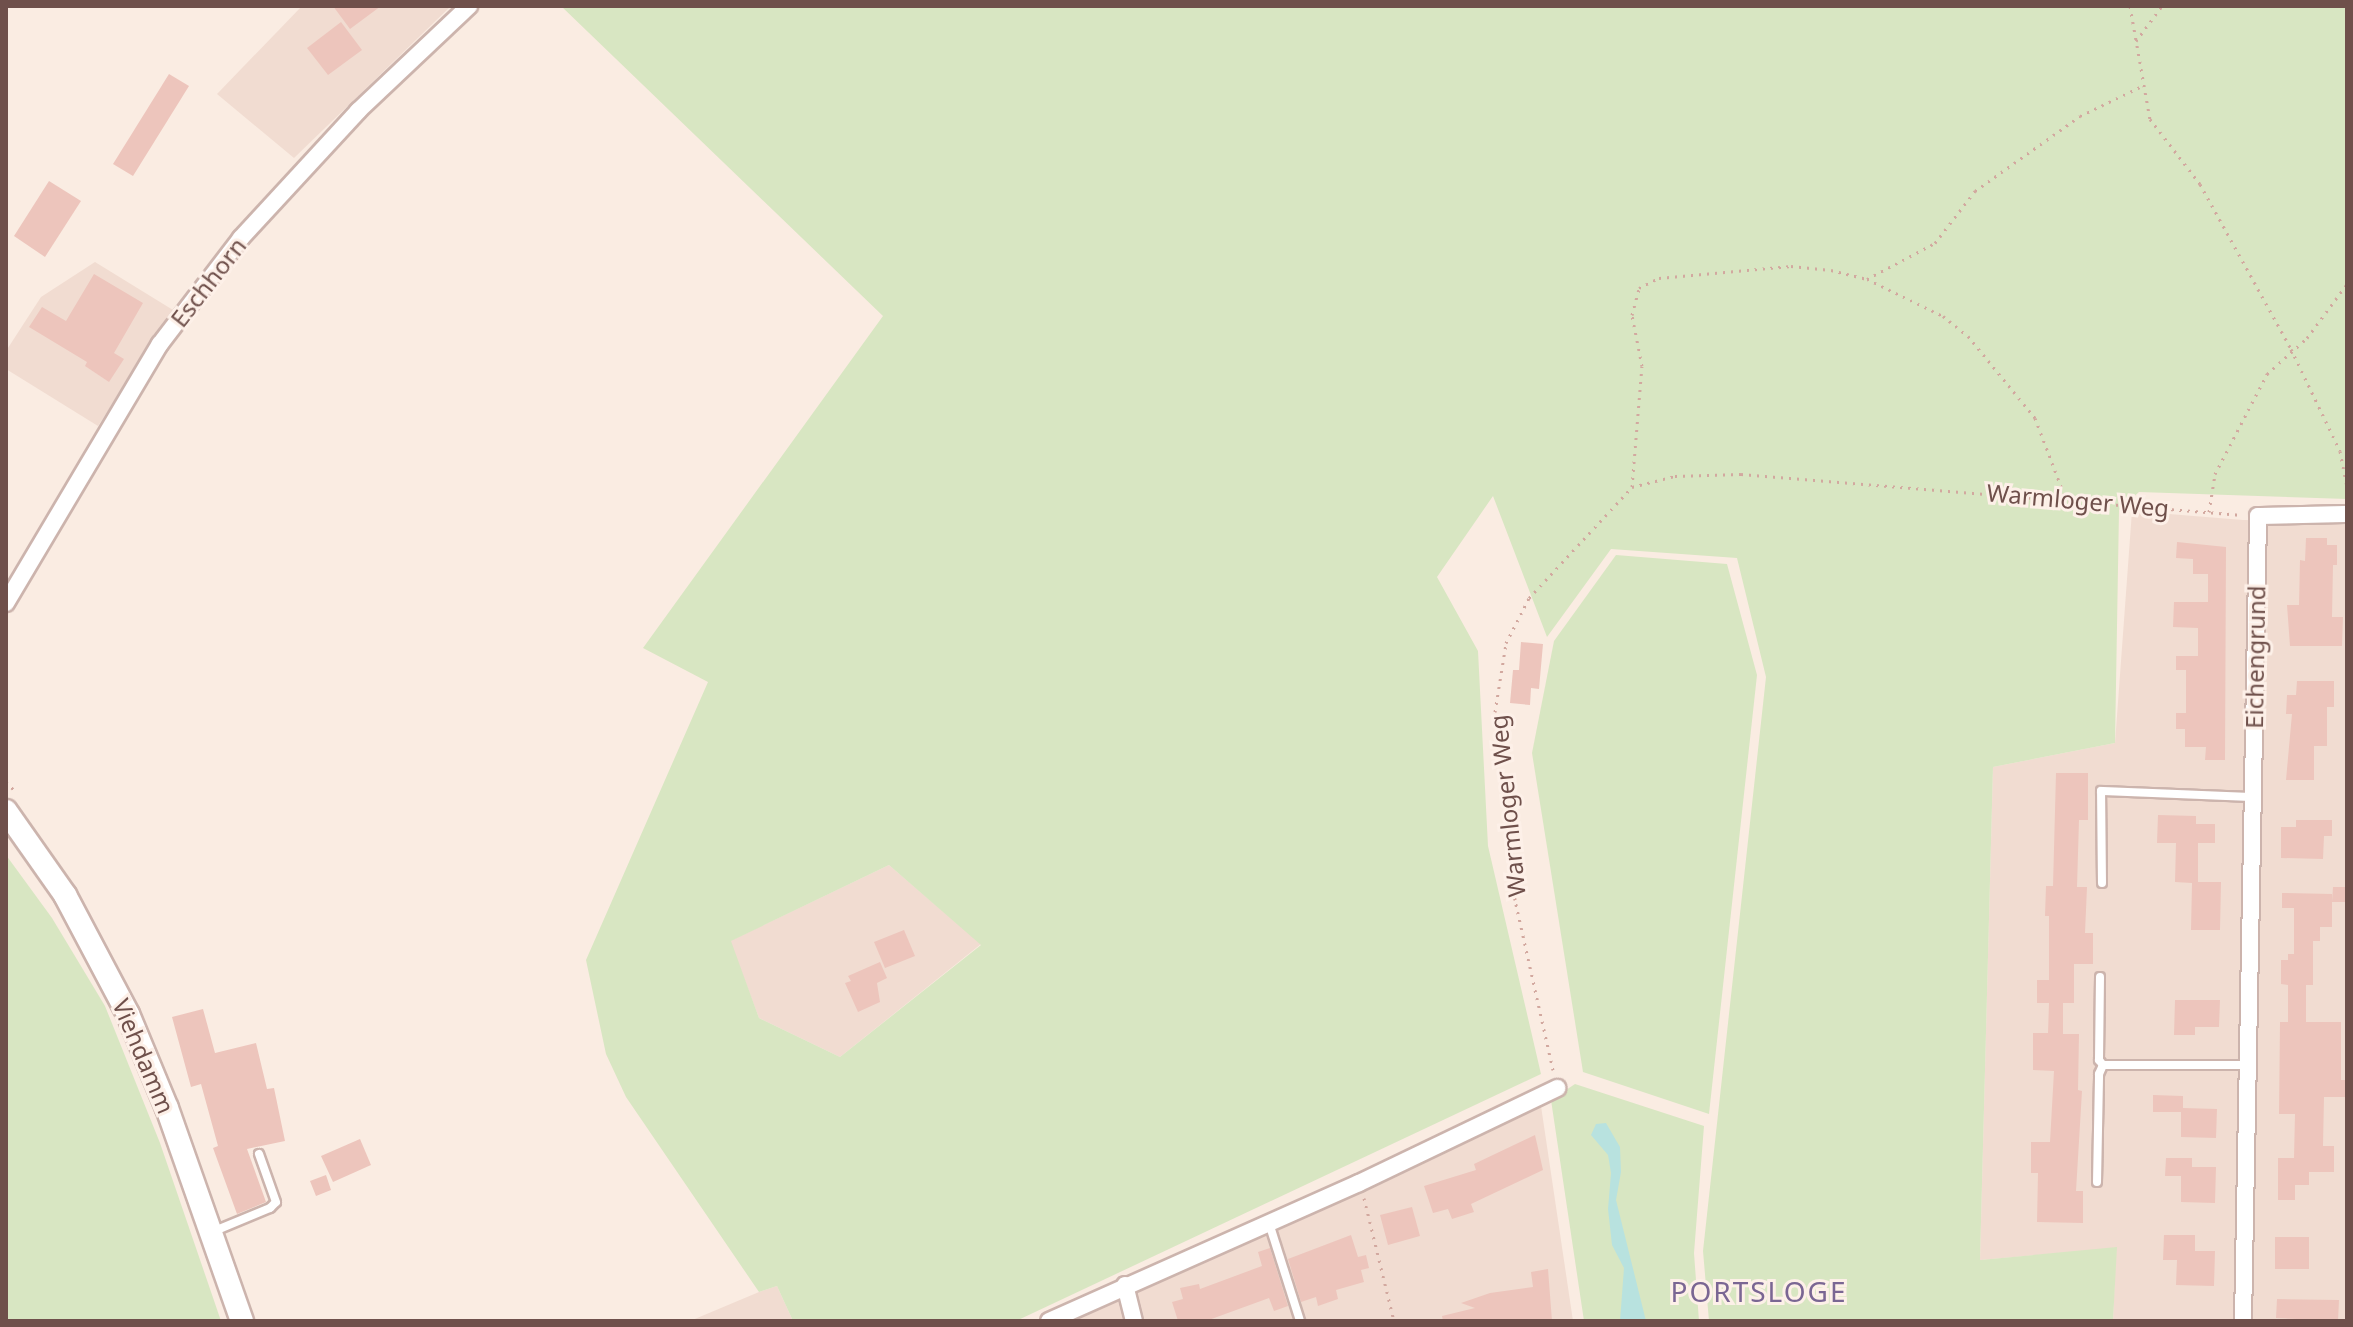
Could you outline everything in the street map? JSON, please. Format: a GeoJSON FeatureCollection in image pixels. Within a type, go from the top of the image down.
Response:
{"type":"FeatureCollection","features":[{"type":"Feature","properties":{"kind":"main road","name":"Viehdamm"},"geometry":{"type":"LineString","coordinates":[[6,811],[65,895],[128,1014],[242,1321]]}},
{"type":"Feature","properties":{"kind":"street","name":"Eschhorn"},"geometry":{"type":"LineString","coordinates":[[6,603],[160,344],[241,238],[358,111],[469,6]]}},
{"type":"Feature","properties":{"kind":"street"},"geometry":{"type":"LineString","coordinates":[[2258,516],[2347,514]]}},
{"type":"Feature","properties":{"kind":"street","name":"Eichengrund"},"geometry":{"type":"LineString","coordinates":[[2243,1321],[2258,516]]}},
{"type":"Feature","properties":{"kind":"street"},"geometry":{"type":"LineString","coordinates":[[1049,1321],[1359,1183],[1557,1088]]}},
{"type":"Feature","properties":{"kind":"street"},"geometry":{"type":"LineString","coordinates":[[1125,1285],[1134,1321]]}},
{"type":"Feature","properties":{"kind":"lane"},"geometry":{"type":"LineString","coordinates":[[2102,883],[2101,791],[2253,797]]}},
{"type":"Feature","properties":{"kind":"lane"},"geometry":{"type":"LineString","coordinates":[[2100,977],[2099,1060],[2103,1065]]}},
{"type":"Feature","properties":{"kind":"lane"},"geometry":{"type":"LineString","coordinates":[[2103,1065],[2248,1065]]}},
{"type":"Feature","properties":{"kind":"lane"},"geometry":{"type":"LineString","coordinates":[[2097,1182],[2099,1074],[2103,1065]]}},
{"type":"Feature","properties":{"kind":"lane"},"geometry":{"type":"LineString","coordinates":[[211,1232],[270,1208],[276,1202],[259,1154]]}},
{"type":"Feature","properties":{"kind":"lane"},"geometry":{"type":"LineString","coordinates":[[1269,1223],[1300,1321]]}},
{"type":"Feature","properties":{"kind":"path"},"geometry":{"type":"LineString","coordinates":[[2130,6],[2150,119],[2200,184],[2291,349],[2340,451],[2347,486]]}},
{"type":"Feature","properties":{"kind":"path"},"geometry":{"type":"LineString","coordinates":[[2136,41],[2162,6]]}},
{"type":"Feature","properties":{"kind":"path"},"geometry":{"type":"LineString","coordinates":[[1867,279],[1935,243],[1975,191],[2080,116],[2144,85]]}},
{"type":"Feature","properties":{"kind":"path"},"geometry":{"type":"LineString","coordinates":[[1632,487],[1642,366],[1632,315],[1639,288],[1659,278],[1791,266],[1831,270],[1867,279],[1943,316],[1968,336],[2035,418],[2065,498]]}},
{"type":"Feature","properties":{"kind":"path"},"geometry":{"type":"LineString","coordinates":[[2209,512],[2215,474],[2267,374],[2291,349],[2307,338],[2347,284]]}},
{"type":"Feature","properties":{"kind":"path","name":"Warmloger Weg"},"geometry":{"type":"LineString","coordinates":[[1557,1088],[1515,900],[1495,712],[1506,643],[1529,598],[1632,487],[1675,476],[1741,474],[2258,516]]}},
{"type":"Feature","properties":{"kind":"path"},"geometry":{"type":"LineString","coordinates":[[1359,1183],[1394,1321]]}},
{"type":"Feature","properties":{"kind":"shaded area"},"geometry":{"type":"Polygon","coordinates":[[[302,6],[451,6],[294,158],[217,94],[302,6]]]}},
{"type":"Feature","properties":{"kind":"shaded area"},"geometry":{"type":"Polygon","coordinates":[[[95,262],[173,310],[98,426],[6,369],[6,351],[41,297],[95,262]]]}},
{"type":"Feature","properties":{"kind":"shaded area"},"geometry":{"type":"Polygon","coordinates":[[[2132,511],[2243,520],[2347,521],[2347,1321],[2113,1321],[2116,1248],[1980,1260],[1993,767],[2115,743],[2132,511]]]}},
{"type":"Feature","properties":{"kind":"shaded area"},"geometry":{"type":"Polygon","coordinates":[[[889,865],[981,944],[840,1057],[759,1018],[730,941],[889,865]]]}},
{"type":"Feature","properties":{"kind":"shaded area"},"geometry":{"type":"Polygon","coordinates":[[[1541,1106],[1573,1321],[1073,1321],[1541,1106]]]}},
{"type":"Feature","properties":{"kind":"shaded area"},"geometry":{"type":"Polygon","coordinates":[[[777,1286],[793,1321],[690,1321],[759,1292],[777,1286]]]}},
{"type":"Feature","properties":{"kind":"green space"},"geometry":{"type":"Polygon","coordinates":[[[561,6],[2347,6],[2347,499],[2139,492],[2119,510],[2115,743],[1993,767],[1980,1260],[2117,1247],[2113,1321],[1709,1321],[1703,1251],[1766,677],[1737,558],[1611,549],[1547,637],[1493,496],[1437,577],[1478,651],[1488,846],[1541,1074],[1016,1321],[793,1321],[777,1286],[759,1292],[626,1097],[606,1054],[586,960],[708,682],[643,648],[883,316],[561,6]],[[889,865],[731,941],[759,1018],[840,1057],[981,945],[889,865]]]}},
{"type":"Feature","properties":{"kind":"green space"},"geometry":{"type":"Polygon","coordinates":[[[1616,555],[1727,564],[1757,675],[1709,1114],[1583,1072],[1532,753],[1554,641],[1616,555]]]}},
{"type":"Feature","properties":{"kind":"green space"},"geometry":{"type":"Polygon","coordinates":[[[6,855],[52,918],[105,1006],[160,1143],[221,1321],[6,1321],[6,855]]]}},
{"type":"Feature","properties":{"kind":"green space"},"geometry":{"type":"Polygon","coordinates":[[[1575,1084],[1704,1126],[1694,1253],[1699,1321],[1584,1321],[1551,1100],[1575,1084]]]}},
{"type":"Feature","properties":{"kind":"water"},"geometry":{"type":"Polygon","coordinates":[[[1606,1123],[1620,1147],[1621,1172],[1616,1200],[1646,1321],[1620,1321],[1624,1268],[1612,1245],[1608,1209],[1611,1173],[1608,1155],[1591,1135],[1596,1124],[1606,1123]]]}},
{"type":"Feature","properties":{"kind":"building"},"geometry":{"type":"Polygon","coordinates":[[[333,6],[381,6],[350,29],[333,6]]]}},
{"type":"Feature","properties":{"kind":"building"},"geometry":{"type":"Polygon","coordinates":[[[341,22],[362,50],[328,75],[307,48],[341,22]]]}},
{"type":"Feature","properties":{"kind":"building"},"geometry":{"type":"Polygon","coordinates":[[[169,74],[189,86],[133,176],[113,164],[169,74]]]}},
{"type":"Feature","properties":{"kind":"building"},"geometry":{"type":"Polygon","coordinates":[[[49,181],[81,201],[45,257],[14,236],[49,181]]]}},
{"type":"Feature","properties":{"kind":"building"},"geometry":{"type":"Polygon","coordinates":[[[94,274],[143,303],[114,353],[124,359],[109,382],[85,366],[87,362],[29,327],[42,307],[66,321],[94,274]]]}},
{"type":"Feature","properties":{"kind":"building"},"geometry":{"type":"Polygon","coordinates":[[[2306,538],[2327,538],[2327,545],[2337,545],[2337,565],[2333,565],[2332,617],[2343,617],[2342,646],[2290,646],[2287,605],[2299,605],[2300,560],[2305,561],[2306,538]]]}},
{"type":"Feature","properties":{"kind":"building"},"geometry":{"type":"Polygon","coordinates":[[[2177,542],[2226,547],[2225,760],[2205,760],[2206,747],[2185,747],[2185,729],[2176,729],[2176,713],[2186,713],[2186,670],[2176,670],[2176,656],[2198,656],[2198,628],[2173,627],[2174,602],[2208,602],[2208,574],[2193,574],[2193,559],[2176,558],[2177,542]]]}},
{"type":"Feature","properties":{"kind":"building"},"geometry":{"type":"Polygon","coordinates":[[[1521,642],[1543,644],[1539,689],[1531,688],[1530,705],[1510,703],[1513,670],[1519,670],[1521,642]]]}},
{"type":"Feature","properties":{"kind":"building"},"geometry":{"type":"Polygon","coordinates":[[[2297,681],[2334,681],[2334,707],[2327,707],[2327,746],[2314,746],[2314,780],[2286,780],[2292,714],[2286,714],[2287,695],[2296,695],[2297,681]]]}},
{"type":"Feature","properties":{"kind":"building"},"geometry":{"type":"Polygon","coordinates":[[[2056,773],[2088,773],[2088,820],[2079,820],[2077,887],[2087,887],[2085,933],[2093,933],[2093,964],[2074,964],[2074,1003],[2063,1003],[2063,1034],[2079,1034],[2078,1090],[2082,1091],[2076,1191],[2083,1191],[2083,1223],[2037,1222],[2038,1173],[2031,1173],[2031,1142],[2050,1142],[2054,1071],[2033,1070],[2033,1033],[2048,1033],[2049,1003],[2037,1003],[2037,980],[2049,980],[2046,886],[2053,886],[2056,773]]]}},
{"type":"Feature","properties":{"kind":"building"},"geometry":{"type":"Polygon","coordinates":[[[2158,815],[2196,816],[2196,824],[2215,824],[2215,843],[2198,843],[2198,882],[2221,882],[2220,930],[2191,930],[2192,883],[2175,882],[2176,843],[2157,843],[2158,815]]]}},
{"type":"Feature","properties":{"kind":"building"},"geometry":{"type":"Polygon","coordinates":[[[2296,820],[2332,820],[2332,836],[2324,836],[2323,859],[2281,858],[2281,827],[2296,827],[2296,820]]]}},
{"type":"Feature","properties":{"kind":"building"},"geometry":{"type":"Polygon","coordinates":[[[2333,887],[2347,887],[2347,902],[2332,902],[2333,887]]]}},
{"type":"Feature","properties":{"kind":"building"},"geometry":{"type":"Polygon","coordinates":[[[2282,893],[2332,894],[2332,927],[2320,927],[2320,941],[2313,941],[2313,985],[2306,985],[2306,1022],[2341,1022],[2341,1080],[2347,1080],[2347,1097],[2324,1097],[2323,1146],[2334,1146],[2334,1172],[2309,1172],[2309,1185],[2295,1185],[2295,1200],[2278,1200],[2278,1158],[2294,1158],[2295,1114],[2279,1114],[2280,1022],[2288,1022],[2288,985],[2281,984],[2281,960],[2288,960],[2288,954],[2294,954],[2294,908],[2282,908],[2282,893]]]}},
{"type":"Feature","properties":{"kind":"building"},"geometry":{"type":"Polygon","coordinates":[[[904,930],[915,956],[885,968],[874,942],[904,930]]]}},
{"type":"Feature","properties":{"kind":"building"},"geometry":{"type":"Polygon","coordinates":[[[880,962],[887,978],[877,983],[880,1002],[858,1012],[845,983],[851,981],[848,976],[880,962]]]}},
{"type":"Feature","properties":{"kind":"building"},"geometry":{"type":"Polygon","coordinates":[[[2175,1000],[2220,1000],[2219,1027],[2195,1027],[2195,1035],[2174,1035],[2175,1000]]]}},
{"type":"Feature","properties":{"kind":"building"},"geometry":{"type":"Polygon","coordinates":[[[203,1009],[215,1053],[256,1043],[267,1089],[274,1088],[285,1141],[247,1149],[266,1202],[237,1214],[213,1148],[218,1146],[201,1084],[191,1087],[172,1017],[203,1009]]]}},
{"type":"Feature","properties":{"kind":"building"},"geometry":{"type":"Polygon","coordinates":[[[2153,1095],[2183,1096],[2183,1108],[2217,1109],[2216,1138],[2181,1137],[2181,1112],[2153,1112],[2153,1095]]]}},
{"type":"Feature","properties":{"kind":"building"},"geometry":{"type":"Polygon","coordinates":[[[1535,1135],[1543,1170],[1471,1204],[1474,1212],[1452,1219],[1448,1209],[1433,1213],[1424,1186],[1476,1170],[1474,1164],[1535,1135]]]}},
{"type":"Feature","properties":{"kind":"building"},"geometry":{"type":"Polygon","coordinates":[[[360,1139],[371,1165],[333,1182],[321,1156],[360,1139]]]}},
{"type":"Feature","properties":{"kind":"building"},"geometry":{"type":"Polygon","coordinates":[[[2166,1158],[2192,1158],[2192,1167],[2216,1167],[2215,1203],[2181,1202],[2181,1176],[2165,1176],[2166,1158]]]}},
{"type":"Feature","properties":{"kind":"building"},"geometry":{"type":"Polygon","coordinates":[[[326,1175],[331,1190],[316,1196],[310,1181],[326,1175]]]}},
{"type":"Feature","properties":{"kind":"building"},"geometry":{"type":"Polygon","coordinates":[[[1412,1207],[1420,1236],[1388,1245],[1380,1215],[1412,1207]]]}},
{"type":"Feature","properties":{"kind":"building"},"geometry":{"type":"Polygon","coordinates":[[[1351,1235],[1358,1257],[1366,1255],[1369,1268],[1361,1270],[1364,1282],[1336,1290],[1338,1299],[1318,1306],[1316,1297],[1301,1302],[1288,1259],[1351,1235]]]}},
{"type":"Feature","properties":{"kind":"building"},"geometry":{"type":"Polygon","coordinates":[[[2164,1235],[2195,1235],[2195,1251],[2215,1251],[2214,1286],[2176,1285],[2177,1260],[2163,1260],[2164,1235]]]}},
{"type":"Feature","properties":{"kind":"building"},"geometry":{"type":"Polygon","coordinates":[[[2275,1237],[2309,1237],[2309,1269],[2275,1269],[2275,1237]]]}},
{"type":"Feature","properties":{"kind":"building"},"geometry":{"type":"Polygon","coordinates":[[[1270,1248],[1288,1306],[1274,1311],[1269,1298],[1206,1321],[1178,1321],[1172,1302],[1183,1299],[1180,1288],[1199,1284],[1200,1289],[1262,1266],[1258,1252],[1270,1248]]]}},
{"type":"Feature","properties":{"kind":"building"},"geometry":{"type":"Polygon","coordinates":[[[1548,1269],[1552,1321],[1443,1321],[1442,1316],[1475,1308],[1461,1303],[1490,1293],[1533,1287],[1531,1272],[1548,1269]]]}},
{"type":"Feature","properties":{"kind":"building"},"geometry":{"type":"Polygon","coordinates":[[[2277,1299],[2339,1300],[2338,1321],[2276,1318],[2277,1299]]]}},
{"type":"Feature","properties":{"kind":"district","name":"PORTSLOGE"},"geometry":{"type":"Point","coordinates":[1759,1291]}}]}
